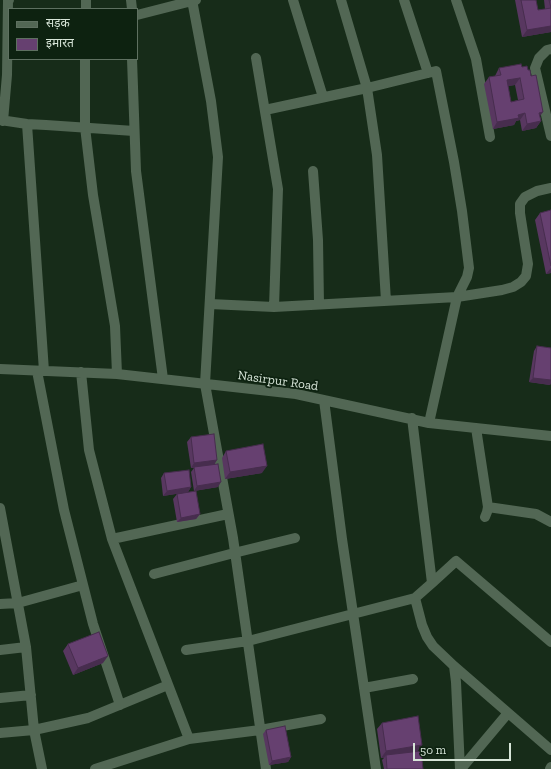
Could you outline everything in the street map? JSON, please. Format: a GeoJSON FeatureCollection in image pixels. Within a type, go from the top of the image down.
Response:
{"type":"FeatureCollection","features":[{"type":"Feature","properties":{"kind":"street"},"geometry":{"type":"LineString","coordinates":[[9,0],[7,75],[2,120],[27,124],[134,131]]}},
{"type":"Feature","properties":{"kind":"street"},"geometry":{"type":"LineString","coordinates":[[138,14],[193,0],[211,101],[218,157],[205,384],[228,514],[266,769]]}},
{"type":"Feature","properties":{"kind":"street"},"geometry":{"type":"LineString","coordinates":[[293,0],[323,97]]}},
{"type":"Feature","properties":{"kind":"street"},"geometry":{"type":"LineString","coordinates":[[341,0],[367,88],[377,155],[386,301]]}},
{"type":"Feature","properties":{"kind":"street"},"geometry":{"type":"LineString","coordinates":[[404,0],[428,73]]}},
{"type":"Feature","properties":{"kind":"street"},"geometry":{"type":"LineString","coordinates":[[456,0],[476,59],[490,137]]}},
{"type":"Feature","properties":{"kind":"street"},"geometry":{"type":"LineString","coordinates":[[551,49],[547,50],[538,58],[535,68],[551,136]]}},
{"type":"Feature","properties":{"kind":"street"},"geometry":{"type":"LineString","coordinates":[[256,58],[278,189],[274,307]]}},
{"type":"Feature","properties":{"kind":"street"},"geometry":{"type":"LineString","coordinates":[[85,60],[85,127],[92,195],[115,326],[117,374]]}},
{"type":"Feature","properties":{"kind":"street"},"geometry":{"type":"LineString","coordinates":[[132,60],[136,171],[163,379]]}},
{"type":"Feature","properties":{"kind":"street"},"geometry":{"type":"LineString","coordinates":[[265,110],[367,88],[436,71],[454,162],[469,268],[467,277],[457,297],[429,423]]}},
{"type":"Feature","properties":{"kind":"street"},"geometry":{"type":"LineString","coordinates":[[27,124],[40,371],[64,510],[92,624],[120,705]]}},
{"type":"Feature","properties":{"kind":"street"},"geometry":{"type":"LineString","coordinates":[[314,171],[318,240],[319,304]]}},
{"type":"Feature","properties":{"kind":"street"},"geometry":{"type":"LineString","coordinates":[[210,304],[274,307],[386,301],[457,297],[513,287],[521,282],[526,276],[528,264],[520,204],[525,197],[551,188]]}},
{"type":"Feature","properties":{"kind":"street","name":"Nasirpur Road"},"geometry":{"type":"LineString","coordinates":[[0,369],[117,374],[296,394],[412,418],[429,423],[551,436]]}},
{"type":"Feature","properties":{"kind":"street"},"geometry":{"type":"LineString","coordinates":[[81,372],[89,450],[112,539],[189,739]]}},
{"type":"Feature","properties":{"kind":"street"},"geometry":{"type":"LineString","coordinates":[[324,400],[376,769]]}},
{"type":"Feature","properties":{"kind":"street"},"geometry":{"type":"LineString","coordinates":[[412,418],[432,583]]}},
{"type":"Feature","properties":{"kind":"street"},"geometry":{"type":"LineString","coordinates":[[476,428],[488,507],[485,517]]}},
{"type":"Feature","properties":{"kind":"street"},"geometry":{"type":"LineString","coordinates":[[488,507],[536,514],[551,522]]}},
{"type":"Feature","properties":{"kind":"street"},"geometry":{"type":"LineString","coordinates":[[0,508],[26,648],[34,730],[42,769]]}},
{"type":"Feature","properties":{"kind":"street"},"geometry":{"type":"LineString","coordinates":[[112,539],[228,514]]}},
{"type":"Feature","properties":{"kind":"street"},"geometry":{"type":"LineString","coordinates":[[154,574],[295,538]]}},
{"type":"Feature","properties":{"kind":"street"},"geometry":{"type":"LineString","coordinates":[[186,650],[248,641],[415,598],[456,561],[551,642]]}},
{"type":"Feature","properties":{"kind":"street"},"geometry":{"type":"LineString","coordinates":[[0,604],[18,603],[83,585]]}},
{"type":"Feature","properties":{"kind":"street"},"geometry":{"type":"LineString","coordinates":[[415,598],[422,625],[433,646],[551,750]]}},
{"type":"Feature","properties":{"kind":"street"},"geometry":{"type":"LineString","coordinates":[[0,650],[26,648]]}},
{"type":"Feature","properties":{"kind":"street"},"geometry":{"type":"LineString","coordinates":[[454,666],[461,769]]}},
{"type":"Feature","properties":{"kind":"street"},"geometry":{"type":"LineString","coordinates":[[364,688],[413,679]]}},
{"type":"Feature","properties":{"kind":"street"},"geometry":{"type":"LineString","coordinates":[[0,733],[34,730],[88,718],[168,686]]}},
{"type":"Feature","properties":{"kind":"street"},"geometry":{"type":"LineString","coordinates":[[0,698],[31,695]]}},
{"type":"Feature","properties":{"kind":"street"},"geometry":{"type":"LineString","coordinates":[[461,769],[508,713]]}},
{"type":"Feature","properties":{"kind":"street"},"geometry":{"type":"LineString","coordinates":[[95,769],[189,739],[260,730],[321,719]]}},
{"type":"Feature","properties":{"kind":"building"},"geometry":{"type":"Polygon","coordinates":[[[521,0],[536,0],[538,10],[551,8],[551,26],[527,30],[521,0]]]}},
{"type":"Feature","properties":{"kind":"building"},"geometry":{"type":"Polygon","coordinates":[[[521,64],[522,67],[527,66],[528,70],[530,70],[531,76],[536,75],[543,112],[539,113],[541,121],[527,124],[525,113],[518,115],[519,118],[497,122],[489,77],[501,75],[499,68],[521,64]],[[520,78],[507,80],[511,102],[524,99],[520,78]]]}},
{"type":"Feature","properties":{"kind":"building"},"geometry":{"type":"Polygon","coordinates":[[[551,210],[551,266],[540,213],[551,210]]]}},
{"type":"Feature","properties":{"kind":"building"},"geometry":{"type":"Polygon","coordinates":[[[537,346],[551,348],[551,380],[533,378],[537,346]]]}},
{"type":"Feature","properties":{"kind":"building"},"geometry":{"type":"Polygon","coordinates":[[[214,434],[217,460],[194,463],[191,437],[214,434]]]}},
{"type":"Feature","properties":{"kind":"building"},"geometry":{"type":"Polygon","coordinates":[[[263,444],[267,466],[230,472],[226,451],[263,444]]]}},
{"type":"Feature","properties":{"kind":"building"},"geometry":{"type":"Polygon","coordinates":[[[218,464],[221,482],[197,486],[194,467],[218,464]]]}},
{"type":"Feature","properties":{"kind":"building"},"geometry":{"type":"Polygon","coordinates":[[[189,470],[191,487],[167,491],[164,473],[189,470]]]}},
{"type":"Feature","properties":{"kind":"building"},"geometry":{"type":"Polygon","coordinates":[[[196,491],[200,514],[181,518],[177,494],[196,491]]]}},
{"type":"Feature","properties":{"kind":"building"},"geometry":{"type":"Polygon","coordinates":[[[99,632],[108,656],[78,668],[68,644],[99,632]]]}},
{"type":"Feature","properties":{"kind":"building"},"geometry":{"type":"Polygon","coordinates":[[[418,716],[422,745],[386,751],[382,723],[418,716]]]}},
{"type":"Feature","properties":{"kind":"building"},"geometry":{"type":"Polygon","coordinates":[[[285,726],[291,757],[272,761],[266,730],[285,726]]]}},
{"type":"Feature","properties":{"kind":"building"},"geometry":{"type":"Polygon","coordinates":[[[421,751],[423,769],[387,769],[386,755],[421,751]]]}}]}
